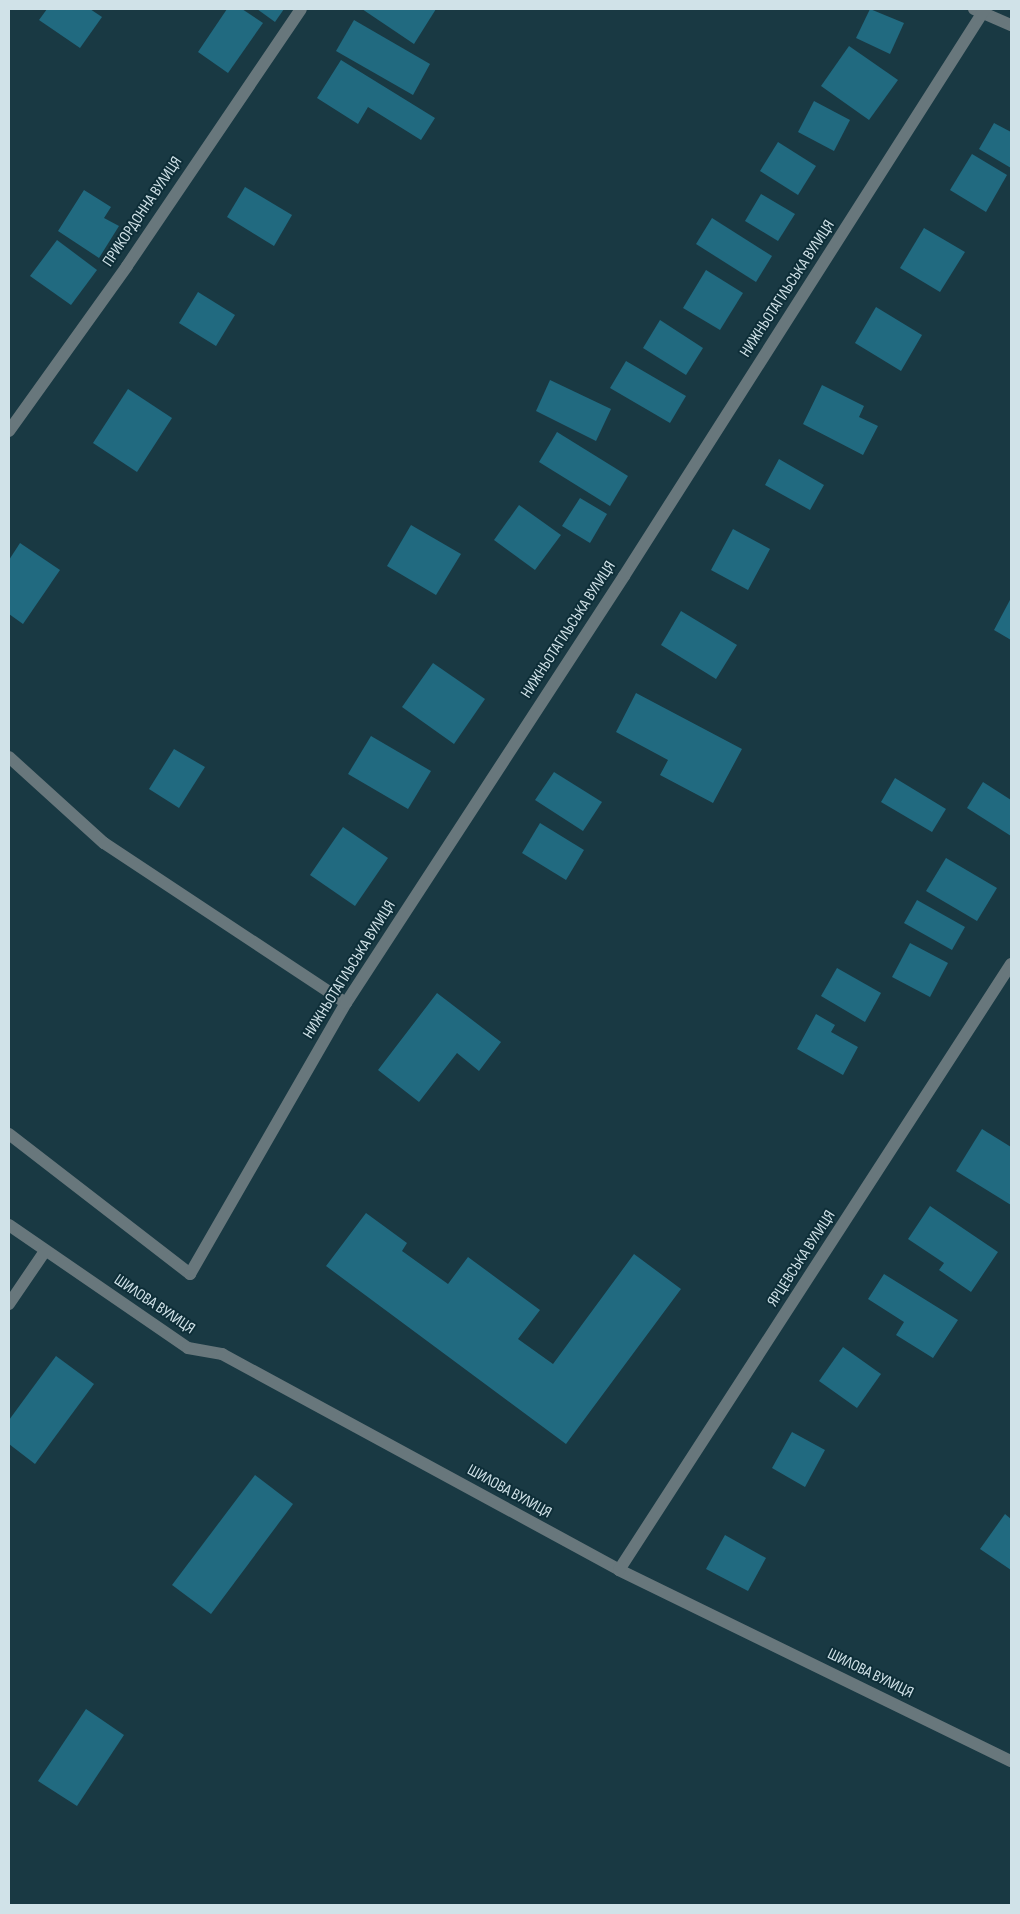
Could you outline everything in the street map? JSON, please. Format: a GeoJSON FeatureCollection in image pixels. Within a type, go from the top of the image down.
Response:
{"type":"FeatureCollection","features":[{"type":"Feature","properties":{"kind":"street","name":"ПРИКОРДОННА ВУЛИЦЯ"},"geometry":{"type":"LineString","coordinates":[[9,431],[127,266],[301,9]]}},
{"type":"Feature","properties":{"kind":"street"},"geometry":{"type":"LineString","coordinates":[[981,10],[1011,26]]}},
{"type":"Feature","properties":{"kind":"street","name":"НИЖНЬОТАГІЛЬСЬКА ВУЛИЦЯ"},"geometry":{"type":"LineString","coordinates":[[9,1134],[190,1274],[346,1003],[618,584],[981,10]]}},
{"type":"Feature","properties":{"kind":"street"},"geometry":{"type":"LineString","coordinates":[[9,757],[104,843],[346,1003]]}},
{"type":"Feature","properties":{"kind":"street","name":"ЯРЦЕВСЬКА ВУЛИЦЯ"},"geometry":{"type":"LineString","coordinates":[[619,1570],[1011,964]]}},
{"type":"Feature","properties":{"kind":"street","name":"ШИЛОВА ВУЛИЦЯ"},"geometry":{"type":"LineString","coordinates":[[9,1225],[188,1348],[222,1354],[619,1570],[1011,1761]]}},
{"type":"Feature","properties":{"kind":"street"},"geometry":{"type":"LineString","coordinates":[[9,1304],[45,1251]]}},
{"type":"Feature","properties":{"kind":"building"},"geometry":{"type":"Polygon","coordinates":[[[47,9],[90,9],[102,17],[80,48],[39,20],[47,9]]]}},
{"type":"Feature","properties":{"kind":"building"},"geometry":{"type":"Polygon","coordinates":[[[227,9],[242,9],[263,23],[228,73],[198,52],[227,9]]]}},
{"type":"Feature","properties":{"kind":"building"},"geometry":{"type":"Polygon","coordinates":[[[257,9],[284,9],[275,22],[257,9]]]}},
{"type":"Feature","properties":{"kind":"building"},"geometry":{"type":"Polygon","coordinates":[[[362,9],[436,9],[414,44],[362,9]]]}},
{"type":"Feature","properties":{"kind":"building"},"geometry":{"type":"Polygon","coordinates":[[[870,9],[904,23],[890,54],[856,38],[870,9]]]}},
{"type":"Feature","properties":{"kind":"building"},"geometry":{"type":"Polygon","coordinates":[[[354,20],[430,64],[413,95],[336,51],[354,20]]]}},
{"type":"Feature","properties":{"kind":"building"},"geometry":{"type":"Polygon","coordinates":[[[849,46],[898,80],[869,120],[821,86],[849,46]]]}},
{"type":"Feature","properties":{"kind":"building"},"geometry":{"type":"Polygon","coordinates":[[[341,60],[435,118],[421,140],[368,107],[358,124],[317,98],[341,60]]]}},
{"type":"Feature","properties":{"kind":"building"},"geometry":{"type":"Polygon","coordinates":[[[814,101],[850,120],[834,151],[798,132],[814,101]]]}},
{"type":"Feature","properties":{"kind":"building"},"geometry":{"type":"Polygon","coordinates":[[[994,123],[1011,132],[1011,168],[979,149],[994,123]]]}},
{"type":"Feature","properties":{"kind":"building"},"geometry":{"type":"Polygon","coordinates":[[[778,142],[816,166],[798,195],[760,171],[778,142]]]}},
{"type":"Feature","properties":{"kind":"building"},"geometry":{"type":"Polygon","coordinates":[[[972,154],[1007,175],[986,212],[950,190],[972,154]]]}},
{"type":"Feature","properties":{"kind":"building"},"geometry":{"type":"Polygon","coordinates":[[[245,187],[292,215],[274,246],[227,217],[245,187]]]}},
{"type":"Feature","properties":{"kind":"building"},"geometry":{"type":"Polygon","coordinates":[[[84,190],[111,207],[104,218],[119,226],[99,258],[58,231],[84,190]]]}},
{"type":"Feature","properties":{"kind":"building"},"geometry":{"type":"Polygon","coordinates":[[[761,194],[795,214],[778,241],[745,221],[761,194]]]}},
{"type":"Feature","properties":{"kind":"building"},"geometry":{"type":"Polygon","coordinates":[[[712,218],[772,256],[756,282],[696,244],[712,218]]]}},
{"type":"Feature","properties":{"kind":"building"},"geometry":{"type":"Polygon","coordinates":[[[924,228],[965,252],[940,292],[900,268],[924,228]]]}},
{"type":"Feature","properties":{"kind":"building"},"geometry":{"type":"Polygon","coordinates":[[[57,240],[97,270],[71,305],[30,276],[57,240]]]}},
{"type":"Feature","properties":{"kind":"building"},"geometry":{"type":"Polygon","coordinates":[[[706,270],[743,293],[720,330],[683,308],[706,270]]]}},
{"type":"Feature","properties":{"kind":"building"},"geometry":{"type":"Polygon","coordinates":[[[198,292],[235,315],[216,346],[179,323],[198,292]]]}},
{"type":"Feature","properties":{"kind":"building"},"geometry":{"type":"Polygon","coordinates":[[[876,307],[922,335],[901,371],[855,343],[876,307]]]}},
{"type":"Feature","properties":{"kind":"building"},"geometry":{"type":"Polygon","coordinates":[[[660,320],[703,348],[686,375],[643,348],[660,320]]]}},
{"type":"Feature","properties":{"kind":"building"},"geometry":{"type":"Polygon","coordinates":[[[626,361],[686,396],[670,423],[610,388],[626,361]]]}},
{"type":"Feature","properties":{"kind":"building"},"geometry":{"type":"Polygon","coordinates":[[[550,380],[611,409],[596,441],[536,411],[550,380]]]}},
{"type":"Feature","properties":{"kind":"building"},"geometry":{"type":"Polygon","coordinates":[[[822,385],[864,406],[859,417],[878,426],[863,455],[803,424],[822,385]]]}},
{"type":"Feature","properties":{"kind":"building"},"geometry":{"type":"Polygon","coordinates":[[[128,389],[172,418],[137,472],[93,443],[128,389]]]}},
{"type":"Feature","properties":{"kind":"building"},"geometry":{"type":"Polygon","coordinates":[[[557,432],[628,476],[610,506],[539,462],[557,432]]]}},
{"type":"Feature","properties":{"kind":"building"},"geometry":{"type":"Polygon","coordinates":[[[779,459],[824,485],[810,510],[765,485],[779,459]]]}},
{"type":"Feature","properties":{"kind":"building"},"geometry":{"type":"Polygon","coordinates":[[[580,498],[607,514],[590,543],[562,526],[580,498]]]}},
{"type":"Feature","properties":{"kind":"building"},"geometry":{"type":"Polygon","coordinates":[[[519,505],[561,535],[535,570],[494,540],[519,505]]]}},
{"type":"Feature","properties":{"kind":"building"},"geometry":{"type":"Polygon","coordinates":[[[411,525],[461,554],[436,595],[387,566],[411,525]]]}},
{"type":"Feature","properties":{"kind":"building"},"geometry":{"type":"Polygon","coordinates":[[[733,529],[770,549],[748,590],[711,570],[733,529]]]}},
{"type":"Feature","properties":{"kind":"building"},"geometry":{"type":"Polygon","coordinates":[[[20,543],[60,570],[23,624],[9,614],[9,560],[20,543]]]}},
{"type":"Feature","properties":{"kind":"building"},"geometry":{"type":"Polygon","coordinates":[[[1011,598],[1011,640],[994,630],[1011,598]]]}},
{"type":"Feature","properties":{"kind":"building"},"geometry":{"type":"Polygon","coordinates":[[[681,611],[737,645],[716,679],[661,645],[681,611]]]}},
{"type":"Feature","properties":{"kind":"building"},"geometry":{"type":"Polygon","coordinates":[[[433,663],[485,699],[454,744],[402,707],[433,663]]]}},
{"type":"Feature","properties":{"kind":"building"},"geometry":{"type":"Polygon","coordinates":[[[636,693],[742,749],[713,803],[660,775],[668,760],[616,732],[636,693]]]}},
{"type":"Feature","properties":{"kind":"building"},"geometry":{"type":"Polygon","coordinates":[[[371,736],[431,771],[408,809],[348,774],[371,736]]]}},
{"type":"Feature","properties":{"kind":"building"},"geometry":{"type":"Polygon","coordinates":[[[174,749],[205,767],[179,808],[149,789],[174,749]]]}},
{"type":"Feature","properties":{"kind":"building"},"geometry":{"type":"Polygon","coordinates":[[[554,772],[602,802],[583,831],[535,800],[554,772]]]}},
{"type":"Feature","properties":{"kind":"building"},"geometry":{"type":"Polygon","coordinates":[[[895,778],[946,809],[932,832],[881,802],[895,778]]]}},
{"type":"Feature","properties":{"kind":"building"},"geometry":{"type":"Polygon","coordinates":[[[983,782],[1011,800],[1011,836],[967,808],[983,782]]]}},
{"type":"Feature","properties":{"kind":"building"},"geometry":{"type":"Polygon","coordinates":[[[540,823],[584,850],[566,880],[522,853],[540,823]]]}},
{"type":"Feature","properties":{"kind":"building"},"geometry":{"type":"Polygon","coordinates":[[[343,827],[388,858],[355,906],[310,875],[343,827]]]}},
{"type":"Feature","properties":{"kind":"building"},"geometry":{"type":"Polygon","coordinates":[[[946,858],[997,888],[977,921],[926,891],[946,858]]]}},
{"type":"Feature","properties":{"kind":"building"},"geometry":{"type":"Polygon","coordinates":[[[917,900],[965,927],[952,950],[904,923],[917,900]]]}},
{"type":"Feature","properties":{"kind":"building"},"geometry":{"type":"Polygon","coordinates":[[[910,943],[948,963],[930,997],[892,977],[910,943]]]}},
{"type":"Feature","properties":{"kind":"building"},"geometry":{"type":"Polygon","coordinates":[[[837,968],[881,993],[865,1022],[821,996],[837,968]]]}},
{"type":"Feature","properties":{"kind":"building"},"geometry":{"type":"Polygon","coordinates":[[[437,993],[501,1042],[479,1071],[457,1053],[419,1102],[378,1070],[437,993]]]}},
{"type":"Feature","properties":{"kind":"building"},"geometry":{"type":"Polygon","coordinates":[[[816,1014],[835,1025],[831,1032],[858,1047],[843,1075],[797,1049],[816,1014]]]}},
{"type":"Feature","properties":{"kind":"building"},"geometry":{"type":"Polygon","coordinates":[[[982,1129],[1011,1147],[1011,1205],[956,1171],[982,1129]]]}},
{"type":"Feature","properties":{"kind":"building"},"geometry":{"type":"Polygon","coordinates":[[[930,1206],[998,1252],[971,1292],[939,1270],[944,1263],[908,1239],[930,1206]]]}},
{"type":"Feature","properties":{"kind":"building"},"geometry":{"type":"Polygon","coordinates":[[[366,1213],[407,1243],[402,1251],[448,1284],[468,1257],[540,1310],[518,1339],[553,1364],[634,1254],[681,1289],[566,1444],[326,1266],[366,1213]]]}},
{"type":"Feature","properties":{"kind":"building"},"geometry":{"type":"Polygon","coordinates":[[[884,1274],[958,1320],[933,1358],[896,1335],[904,1322],[868,1299],[884,1274]]]}},
{"type":"Feature","properties":{"kind":"building"},"geometry":{"type":"Polygon","coordinates":[[[843,1347],[881,1374],[857,1408],[819,1381],[843,1347]]]}},
{"type":"Feature","properties":{"kind":"building"},"geometry":{"type":"Polygon","coordinates":[[[56,1356],[94,1384],[35,1464],[9,1444],[9,1420],[56,1356]]]}},
{"type":"Feature","properties":{"kind":"building"},"geometry":{"type":"Polygon","coordinates":[[[792,1432],[825,1450],[805,1487],[772,1468],[792,1432]]]}},
{"type":"Feature","properties":{"kind":"building"},"geometry":{"type":"Polygon","coordinates":[[[255,1475],[293,1504],[211,1614],[172,1585],[255,1475]]]}},
{"type":"Feature","properties":{"kind":"building"},"geometry":{"type":"Polygon","coordinates":[[[1005,1514],[1011,1519],[1011,1570],[980,1549],[1005,1514]]]}},
{"type":"Feature","properties":{"kind":"building"},"geometry":{"type":"Polygon","coordinates":[[[725,1535],[766,1558],[748,1591],[706,1569],[725,1535]]]}},
{"type":"Feature","properties":{"kind":"building"},"geometry":{"type":"Polygon","coordinates":[[[86,1709],[124,1735],[77,1806],[38,1781],[86,1709]]]}}]}
